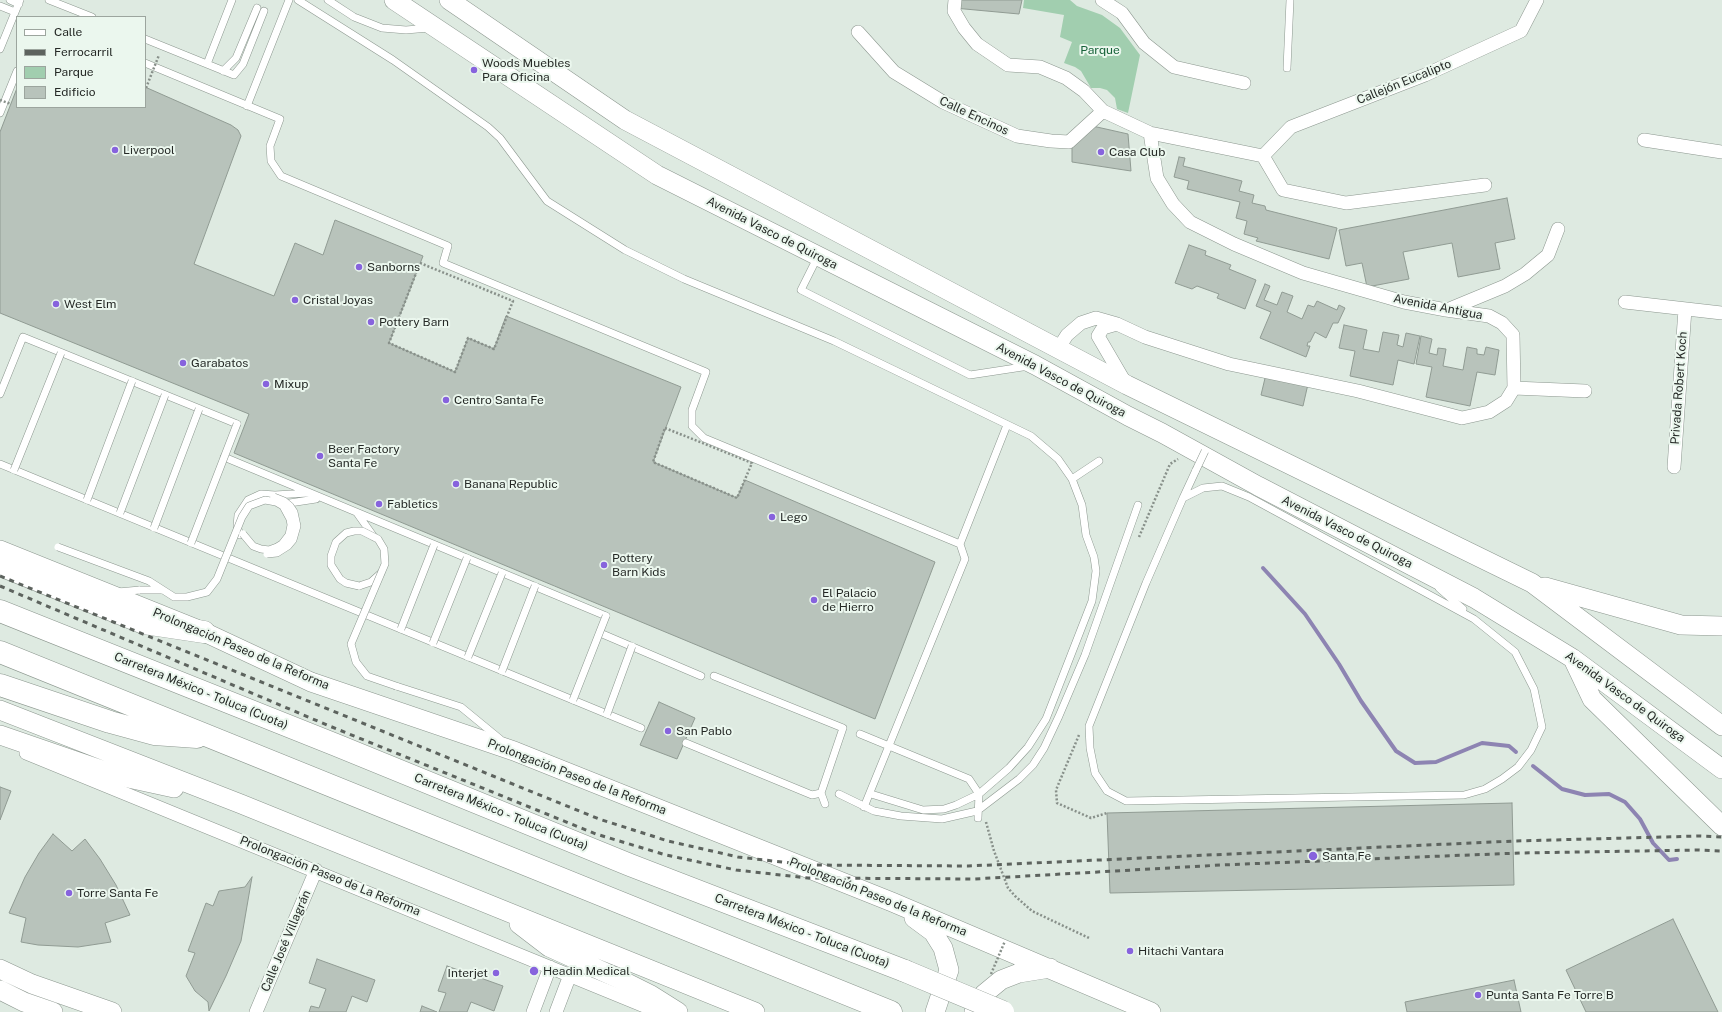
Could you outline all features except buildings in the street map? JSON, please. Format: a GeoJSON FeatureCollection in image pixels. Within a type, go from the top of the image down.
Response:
{"type":"FeatureCollection","features":[{"type":"Feature","properties":{"kind":"highway"},"geometry":{"type":"LineString","coordinates":[[0,565],[144,623],[204,632]]}},
{"type":"Feature","properties":{"kind":"highway","name":"Carretera México - Toluca (Cuota)"},"geometry":{"type":"LineString","coordinates":[[0,611],[336,745],[630,865],[905,971],[1003,1012]]}},
{"type":"Feature","properties":{"kind":"highway"},"geometry":{"type":"LineString","coordinates":[[0,652],[887,1010]]}},
{"type":"Feature","properties":{"kind":"highway"},"geometry":{"type":"LineString","coordinates":[[0,668],[13,672],[70,679]]}},
{"type":"Feature","properties":{"kind":"highway"},"geometry":{"type":"LineString","coordinates":[[0,685],[110,722],[154,734],[217,739]]}},
{"type":"Feature","properties":{"kind":"main road","name":"Avenida Vasco de Quiroga"},"geometry":{"type":"LineString","coordinates":[[394,0],[657,175],[1035,365],[1258,486],[1474,598],[1572,658],[1722,769]]}},
{"type":"Feature","properties":{"kind":"main road"},"geometry":{"type":"LineString","coordinates":[[449,0],[625,120],[1127,385],[1532,583],[1681,625],[1722,626]]}},
{"type":"Feature","properties":{"kind":"main road","name":"Prolongación Paseo de la Reforma"},"geometry":{"type":"LineString","coordinates":[[0,550],[204,632],[311,682],[514,751],[892,902],[1151,1012]]}},
{"type":"Feature","properties":{"kind":"main road"},"geometry":{"type":"LineString","coordinates":[[1532,583],[1722,726]]}},
{"type":"Feature","properties":{"kind":"main road"},"geometry":{"type":"LineString","coordinates":[[1572,658],[1592,699],[1722,826]]}},
{"type":"Feature","properties":{"kind":"main road"},"geometry":{"type":"LineString","coordinates":[[0,710],[241,804],[755,1012]]}},
{"type":"Feature","properties":{"kind":"main road"},"geometry":{"type":"LineString","coordinates":[[0,734],[119,776],[241,804]]}},
{"type":"Feature","properties":{"kind":"main road"},"geometry":{"type":"LineString","coordinates":[[892,902],[933,932],[943,948],[949,970],[935,1012]]}},
{"type":"Feature","properties":{"kind":"main road"},"geometry":{"type":"LineString","coordinates":[[498,909],[550,947],[616,977],[651,995],[678,1012]]}},
{"type":"Feature","properties":{"kind":"main road"},"geometry":{"type":"LineString","coordinates":[[0,968],[32,984],[112,1012]]}},
{"type":"Feature","properties":{"kind":"main road"},"geometry":{"type":"LineString","coordinates":[[974,1012],[984,994],[1001,980],[1019,973],[1050,968]]}},
{"type":"Feature","properties":{"kind":"main road"},"geometry":{"type":"LineString","coordinates":[[0,990],[24,1002],[53,1012]]}},
{"type":"Feature","properties":{"kind":"street"},"geometry":{"type":"LineString","coordinates":[[955,0],[954,11],[964,28],[977,44],[1008,65],[1040,67],[1066,78],[1084,91],[1103,111],[1150,133],[1263,156],[1282,190],[1346,203],[1485,185]]}},
{"type":"Feature","properties":{"kind":"street"},"geometry":{"type":"LineString","coordinates":[[1102,0],[1122,13],[1144,44],[1174,66],[1244,83]]}},
{"type":"Feature","properties":{"kind":"street","name":"Callejón Eucalipto"},"geometry":{"type":"LineString","coordinates":[[1263,156],[1291,127],[1425,75],[1521,31],[1537,0]]}},
{"type":"Feature","properties":{"kind":"street","name":"Calle Encinos"},"geometry":{"type":"LineString","coordinates":[[858,32],[894,72],[943,102],[1017,136],[1069,142],[1103,111]]}},
{"type":"Feature","properties":{"kind":"street","name":"Avenida Antigua"},"geometry":{"type":"LineString","coordinates":[[1150,133],[1157,178],[1173,204],[1190,222],[1234,244],[1303,273],[1404,302],[1489,316],[1502,323],[1513,335],[1514,388]]}},
{"type":"Feature","properties":{"kind":"street"},"geometry":{"type":"LineString","coordinates":[[1644,140],[1722,152]]}},
{"type":"Feature","properties":{"kind":"street"},"geometry":{"type":"LineString","coordinates":[[1446,310],[1505,286],[1525,274],[1548,255],[1558,228]]}},
{"type":"Feature","properties":{"kind":"street"},"geometry":{"type":"LineString","coordinates":[[1625,302],[1722,314]]}},
{"type":"Feature","properties":{"kind":"street","name":"Privada Robert Koch"},"geometry":{"type":"LineString","coordinates":[[1674,467],[1685,309]]}},
{"type":"Feature","properties":{"kind":"street"},"geometry":{"type":"LineString","coordinates":[[1058,349],[1067,335],[1081,323],[1096,318],[1117,324],[1144,337],[1229,364],[1358,391],[1462,418],[1489,412],[1506,401],[1514,388],[1586,391]]}},
{"type":"Feature","properties":{"kind":"street"},"geometry":{"type":"LineString","coordinates":[[1117,324],[1103,328],[1098,336],[1127,385]]}},
{"type":"Feature","properties":{"kind":"street","name":"Prolongación Paseo de La Reforma"},"geometry":{"type":"LineString","coordinates":[[0,742],[316,870],[659,1012]]}},
{"type":"Feature","properties":{"kind":"street","name":"Calle José Villagrán"},"geometry":{"type":"LineString","coordinates":[[256,1012],[316,870]]}},
{"type":"Feature","properties":{"kind":"street"},"geometry":{"type":"LineString","coordinates":[[532,1012],[550,967]]}},
{"type":"Feature","properties":{"kind":"street"},"geometry":{"type":"LineString","coordinates":[[556,1012],[570,975]]}},
{"type":"Feature","properties":{"kind":"lane"},"geometry":{"type":"LineString","coordinates":[[0,49],[20,2],[10,0]]}},
{"type":"Feature","properties":{"kind":"lane"},"geometry":{"type":"LineString","coordinates":[[49,0],[64,3],[90,16]]}},
{"type":"Feature","properties":{"kind":"lane"},"geometry":{"type":"LineString","coordinates":[[207,64],[232,0]]}},
{"type":"Feature","properties":{"kind":"lane"},"geometry":{"type":"LineString","coordinates":[[247,106],[289,0]]}},
{"type":"Feature","properties":{"kind":"lane"},"geometry":{"type":"LineString","coordinates":[[298,0],[393,60],[488,127],[500,138],[547,202],[625,250],[684,279],[823,335],[1031,436],[1058,459],[1072,479],[1082,505],[1086,535],[1096,571],[1092,601],[1046,718],[1028,747],[1009,768],[979,794],[944,809],[923,810],[871,794]]}},
{"type":"Feature","properties":{"kind":"lane"},"geometry":{"type":"LineString","coordinates":[[328,0],[354,17],[382,28],[406,30],[434,27]]}},
{"type":"Feature","properties":{"kind":"lane"},"geometry":{"type":"LineString","coordinates":[[1287,68],[1290,0]]}},
{"type":"Feature","properties":{"kind":"lane"},"geometry":{"type":"LineString","coordinates":[[0,6],[15,12]]}},
{"type":"Feature","properties":{"kind":"lane"},"geometry":{"type":"LineString","coordinates":[[223,71],[236,58],[257,8]]}},
{"type":"Feature","properties":{"kind":"lane"},"geometry":{"type":"LineString","coordinates":[[146,39],[234,75],[243,64],[264,11]]}},
{"type":"Feature","properties":{"kind":"lane"},"geometry":{"type":"LineString","coordinates":[[146,63],[280,119],[270,146],[271,161],[281,176],[448,246],[444,263],[706,372],[692,410],[692,426],[704,438],[960,544],[965,560],[871,794],[864,807]]}},
{"type":"Feature","properties":{"kind":"lane"},"geometry":{"type":"LineString","coordinates":[[0,113],[16,73]]}},
{"type":"Feature","properties":{"kind":"lane"},"geometry":{"type":"LineString","coordinates":[[818,256],[801,290],[970,375],[1035,365]]}},
{"type":"Feature","properties":{"kind":"lane"},"geometry":{"type":"LineString","coordinates":[[0,394],[23,337],[237,424],[191,543]]}},
{"type":"Feature","properties":{"kind":"lane"},"geometry":{"type":"LineString","coordinates":[[14,470],[61,352]]}},
{"type":"Feature","properties":{"kind":"lane"},"geometry":{"type":"LineString","coordinates":[[87,500],[132,381]]}},
{"type":"Feature","properties":{"kind":"lane"},"geometry":{"type":"LineString","coordinates":[[120,513],[166,395]]}},
{"type":"Feature","properties":{"kind":"lane"},"geometry":{"type":"LineString","coordinates":[[154,528],[199,409]]}},
{"type":"Feature","properties":{"kind":"lane"},"geometry":{"type":"LineString","coordinates":[[960,544],[1007,425]]}},
{"type":"Feature","properties":{"kind":"lane"},"geometry":{"type":"LineString","coordinates":[[1205,451],[1146,583],[1089,726],[1090,748],[1095,773],[1107,791],[1126,801],[1464,794],[1485,789],[1518,767],[1531,750],[1542,727],[1534,689],[1515,652],[1474,619],[1415,567]]}},
{"type":"Feature","properties":{"kind":"lane"},"geometry":{"type":"LineString","coordinates":[[224,457],[606,616],[574,700]]}},
{"type":"Feature","properties":{"kind":"lane"},"geometry":{"type":"LineString","coordinates":[[1072,479],[1099,461]]}},
{"type":"Feature","properties":{"kind":"lane"},"geometry":{"type":"LineString","coordinates":[[0,464],[641,728]]}},
{"type":"Feature","properties":{"kind":"lane"},"geometry":{"type":"LineString","coordinates":[[1183,498],[1203,488],[1222,486],[1249,497],[1474,619]]}},
{"type":"Feature","properties":{"kind":"lane"},"geometry":{"type":"LineString","coordinates":[[58,547],[149,581],[174,597],[187,598],[207,592],[216,579],[242,517],[249,506],[265,500],[276,502],[283,506],[290,518],[291,525],[289,535],[277,548],[269,550],[253,546],[242,535],[237,526],[238,516],[248,500],[262,494],[275,495],[310,493]]}},
{"type":"Feature","properties":{"kind":"lane"},"geometry":{"type":"LineString","coordinates":[[109,594],[156,588],[172,593],[191,594],[206,589],[213,580],[243,508],[257,498],[269,496],[284,501],[294,512],[297,526],[293,540],[288,546],[277,553],[263,554],[255,551],[244,542],[241,526],[244,509],[256,500],[270,498],[283,504],[316,499]]}},
{"type":"Feature","properties":{"kind":"lane"},"geometry":{"type":"LineString","coordinates":[[839,794],[874,811],[901,816],[942,819],[980,816],[1019,779],[1033,765],[1046,744],[1085,655],[1138,505]]}},
{"type":"Feature","properties":{"kind":"lane"},"geometry":{"type":"LineString","coordinates":[[357,512],[368,531],[381,544],[385,556],[382,571],[378,578],[359,586],[346,583],[340,578],[331,565],[331,556],[336,542],[346,533],[354,531],[362,531],[378,539],[384,549],[385,564],[351,644],[356,662],[367,676],[461,707],[514,751]]}},
{"type":"Feature","properties":{"kind":"lane"},"geometry":{"type":"LineString","coordinates":[[401,629],[434,545]]}},
{"type":"Feature","properties":{"kind":"lane"},"geometry":{"type":"LineString","coordinates":[[433,643],[467,558]]}},
{"type":"Feature","properties":{"kind":"lane"},"geometry":{"type":"LineString","coordinates":[[468,657],[502,573]]}},
{"type":"Feature","properties":{"kind":"lane"},"geometry":{"type":"LineString","coordinates":[[502,671],[535,586]]}},
{"type":"Feature","properties":{"kind":"lane"},"geometry":{"type":"LineString","coordinates":[[600,633],[701,676]]}},
{"type":"Feature","properties":{"kind":"lane"},"geometry":{"type":"LineString","coordinates":[[607,714],[632,646]]}},
{"type":"Feature","properties":{"kind":"lane"},"geometry":{"type":"LineString","coordinates":[[714,676],[843,728],[820,793],[826,804]]}},
{"type":"Feature","properties":{"kind":"lane"},"geometry":{"type":"LineString","coordinates":[[860,734],[969,778],[979,794],[980,816]]}},
{"type":"Feature","properties":{"kind":"lane"},"geometry":{"type":"LineString","coordinates":[[686,743],[812,795],[820,793]]}},
{"type":"Feature","properties":{"kind":"path"},"geometry":{"type":"LineString","coordinates":[[146,88],[160,55]]}},
{"type":"Feature","properties":{"kind":"path"},"geometry":{"type":"LineString","coordinates":[[0,100],[11,104]]}},
{"type":"Feature","properties":{"kind":"path"},"geometry":{"type":"LineString","coordinates":[[420,263],[513,301],[494,349],[468,338],[455,372],[389,343],[420,263]]}},
{"type":"Feature","properties":{"kind":"path"},"geometry":{"type":"LineString","coordinates":[[665,428],[752,463],[745,480],[737,498],[653,462],[665,428]]}},
{"type":"Feature","properties":{"kind":"path"},"geometry":{"type":"LineString","coordinates":[[1136,544],[1170,464],[1179,458],[1185,462]]}},
{"type":"Feature","properties":{"kind":"path"},"geometry":{"type":"LineString","coordinates":[[1080,732],[1056,790],[1057,803],[1091,818],[1107,813]]}},
{"type":"Feature","properties":{"kind":"path"},"geometry":{"type":"LineString","coordinates":[[980,816],[1008,888],[1032,911],[1089,938]]}},
{"type":"Feature","properties":{"kind":"path"},"geometry":{"type":"LineString","coordinates":[[991,974],[1005,941]]}},
{"type":"Feature","properties":{"kind":"green space","name":"Parque"},"geometry":{"type":"Polygon","coordinates":[[[1024,0],[1070,0],[1077,6],[1102,15],[1120,28],[1140,55],[1128,113],[1117,109],[1115,98],[1107,90],[1091,88],[1081,71],[1064,63],[1072,42],[1060,37],[1064,15],[1023,8],[1024,0]]]}},
{"type":"Feature","properties":{"kind":"waterway"},"geometry":{"type":"LineString","coordinates":[[1263,568],[1305,614],[1339,664],[1361,701],[1396,751],[1415,763],[1436,762],[1482,743],[1509,746],[1516,752]]}},
{"type":"Feature","properties":{"kind":"waterway"},"geometry":{"type":"LineString","coordinates":[[1533,766],[1562,789],[1585,795],[1609,794],[1625,802],[1640,819],[1653,843],[1669,860],[1677,859]]}},
{"type":"Feature","properties":{"kind":"railway"},"geometry":{"type":"LineString","coordinates":[[0,576],[599,819],[668,841],[738,857],[808,865],[968,866],[1515,841],[1700,836],[1722,837]]}},
{"type":"Feature","properties":{"kind":"railway"},"geometry":{"type":"LineString","coordinates":[[0,586],[327,725],[596,834],[666,855],[736,870],[808,878],[974,879],[1221,865],[1520,853],[1698,850],[1722,851]]}},
{"type":"Feature","properties":{"kind":"place","name":"Woods Muebles Para Oficina"},"geometry":{"type":"Point","coordinates":[474,70]}},
{"type":"Feature","properties":{"kind":"place","name":"Liverpool"},"geometry":{"type":"Point","coordinates":[115,150]}},
{"type":"Feature","properties":{"kind":"place","name":"Casa Club"},"geometry":{"type":"Point","coordinates":[1101,152]}},
{"type":"Feature","properties":{"kind":"place","name":"Sanborns"},"geometry":{"type":"Point","coordinates":[359,267]}},
{"type":"Feature","properties":{"kind":"place","name":"Cristal Joyas"},"geometry":{"type":"Point","coordinates":[295,300]}},
{"type":"Feature","properties":{"kind":"place","name":"West Elm"},"geometry":{"type":"Point","coordinates":[56,304]}},
{"type":"Feature","properties":{"kind":"place","name":"Pottery Barn"},"geometry":{"type":"Point","coordinates":[371,322]}},
{"type":"Feature","properties":{"kind":"place","name":"Garabatos"},"geometry":{"type":"Point","coordinates":[183,363]}},
{"type":"Feature","properties":{"kind":"place","name":"Mixup"},"geometry":{"type":"Point","coordinates":[266,384]}},
{"type":"Feature","properties":{"kind":"place","name":"Centro Santa Fe"},"geometry":{"type":"Point","coordinates":[446,400]}},
{"type":"Feature","properties":{"kind":"place","name":"Beer Factory Santa Fe"},"geometry":{"type":"Point","coordinates":[320,456]}},
{"type":"Feature","properties":{"kind":"place","name":"Banana Republic"},"geometry":{"type":"Point","coordinates":[456,484]}},
{"type":"Feature","properties":{"kind":"place","name":"Fabletics"},"geometry":{"type":"Point","coordinates":[379,504]}},
{"type":"Feature","properties":{"kind":"place","name":"Lego"},"geometry":{"type":"Point","coordinates":[772,517]}},
{"type":"Feature","properties":{"kind":"place","name":"Pottery Barn Kids"},"geometry":{"type":"Point","coordinates":[604,565]}},
{"type":"Feature","properties":{"kind":"place","name":"El Palacio de Hierro"},"geometry":{"type":"Point","coordinates":[814,600]}},
{"type":"Feature","properties":{"kind":"place","name":"San Pablo"},"geometry":{"type":"Point","coordinates":[668,731]}},
{"type":"Feature","properties":{"kind":"place","name":"Santa Fe"},"geometry":{"type":"Point","coordinates":[1313,856]}},
{"type":"Feature","properties":{"kind":"place","name":"Torre Santa Fe"},"geometry":{"type":"Point","coordinates":[69,893]}},
{"type":"Feature","properties":{"kind":"place","name":"Hitachi Vantara"},"geometry":{"type":"Point","coordinates":[1130,951]}},
{"type":"Feature","properties":{"kind":"place","name":"Headin Medical"},"geometry":{"type":"Point","coordinates":[534,971]}},
{"type":"Feature","properties":{"kind":"place","name":"Interjet"},"geometry":{"type":"Point","coordinates":[496,973]}},
{"type":"Feature","properties":{"kind":"place","name":"Punta Santa Fe Torre B"},"geometry":{"type":"Point","coordinates":[1478,995]}}]}
